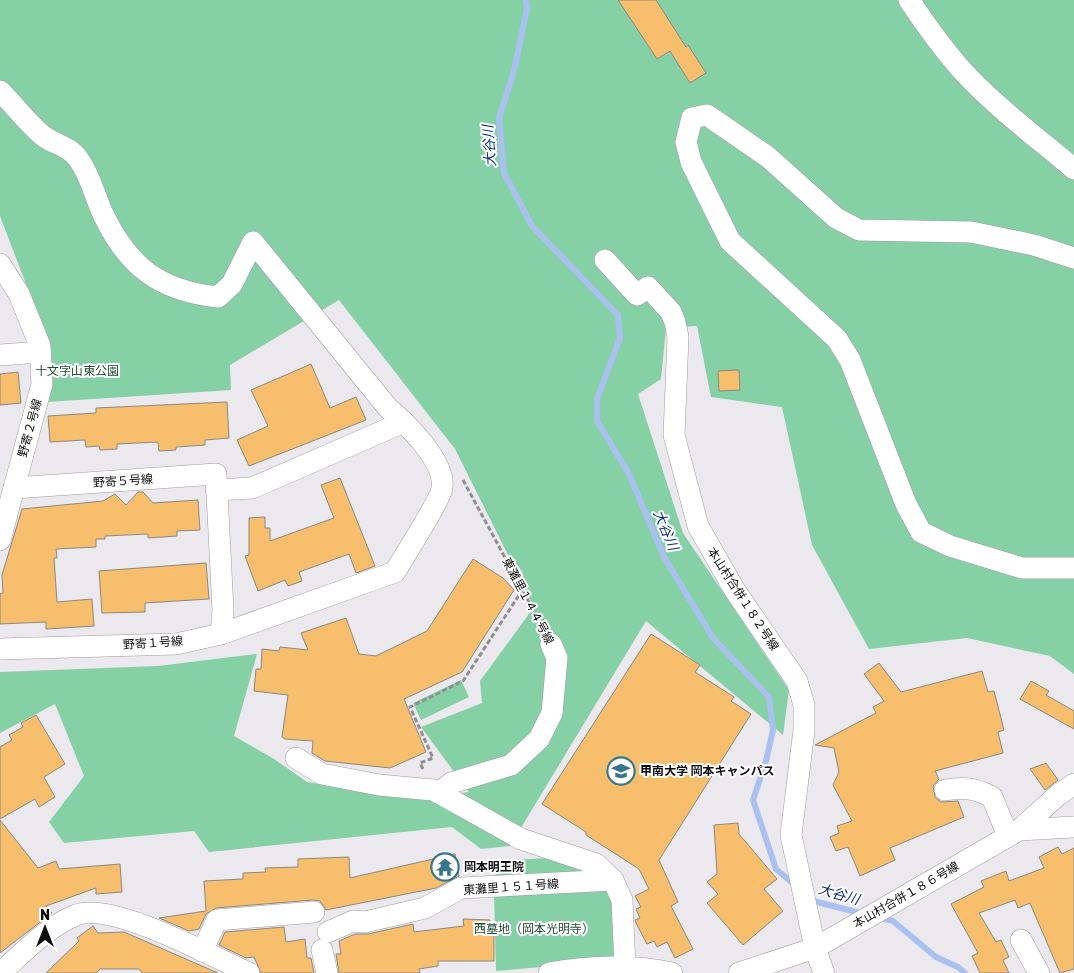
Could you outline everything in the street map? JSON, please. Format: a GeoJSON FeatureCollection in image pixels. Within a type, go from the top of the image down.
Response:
{"type":"FeatureCollection","features":[{"type":"Feature","properties":{"kind":"street"},"geometry":{"type":"LineString","coordinates":[[909,0],[932,35],[960,68],[996,103],[1074,169]]}},
{"type":"Feature","properties":{"kind":"street"},"geometry":{"type":"LineString","coordinates":[[0,91],[44,136],[64,145],[80,160],[109,225],[127,254],[155,280],[190,294],[218,297],[232,284],[253,242],[388,408],[404,422],[440,468]]}},
{"type":"Feature","properties":{"kind":"street"},"geometry":{"type":"LineString","coordinates":[[1074,258],[1034,245],[971,232],[859,230],[836,218],[768,157],[707,115],[692,118],[686,142],[691,162],[730,241],[837,339],[850,360],[906,504],[921,532],[950,546],[1022,568],[1074,568]]}},
{"type":"Feature","properties":{"kind":"street","name":"本山村合併１８２号線"},"geometry":{"type":"LineString","coordinates":[[605,260],[637,296],[648,287],[670,312],[678,336],[674,435],[698,526],[734,589],[797,681],[804,705],[804,730],[791,835],[815,948],[824,973]]}},
{"type":"Feature","properties":{"kind":"street","name":"野寄２号線"},"geometry":{"type":"LineString","coordinates":[[0,264],[19,294],[40,346],[42,384],[14,488],[4,509],[0,540]]}},
{"type":"Feature","properties":{"kind":"street"},"geometry":{"type":"LineString","coordinates":[[0,355],[40,352]]}},
{"type":"Feature","properties":{"kind":"street"},"geometry":{"type":"LineString","coordinates":[[221,634],[223,610],[216,490],[252,488],[404,422]]}},
{"type":"Feature","properties":{"kind":"street","name":"野寄１号線"},"geometry":{"type":"LineString","coordinates":[[0,649],[176,644],[221,634],[395,572],[442,489],[440,468]]}},
{"type":"Feature","properties":{"kind":"street","name":"野寄５号線"},"geometry":{"type":"LineString","coordinates":[[14,488],[216,474],[216,490]]}},
{"type":"Feature","properties":{"kind":"street","name":"東灘里１４４号線"},"geometry":{"type":"LineString","coordinates":[[436,791],[451,783],[511,765],[539,739],[552,712],[557,658],[552,644]]}},
{"type":"Feature","properties":{"kind":"street"},"geometry":{"type":"LineString","coordinates":[[296,758],[322,774],[379,785],[436,791],[522,839],[596,864],[612,880],[622,900],[625,967]]}},
{"type":"Feature","properties":{"kind":"street"},"geometry":{"type":"LineString","coordinates":[[945,790],[965,787],[978,790],[992,797],[1013,833],[1074,784]]}},
{"type":"Feature","properties":{"kind":"street","name":"本山村合併１８６号線"},"geometry":{"type":"LineString","coordinates":[[739,973],[815,948],[1013,833],[1074,827]]}},
{"type":"Feature","properties":{"kind":"street","name":"東灘里１５１号線"},"geometry":{"type":"LineString","coordinates":[[326,973],[325,941],[352,921],[365,922],[424,908],[461,888],[612,880]]}},
{"type":"Feature","properties":{"kind":"street"},"geometry":{"type":"LineString","coordinates":[[202,951],[217,920],[314,912]]}},
{"type":"Feature","properties":{"kind":"street"},"geometry":{"type":"LineString","coordinates":[[0,973],[56,924],[79,914],[109,914],[156,930],[249,973]]}},
{"type":"Feature","properties":{"kind":"street"},"geometry":{"type":"LineString","coordinates":[[1021,940],[1039,973]]}},
{"type":"Feature","properties":{"kind":"street"},"geometry":{"type":"LineString","coordinates":[[549,973],[585,967],[625,967],[672,973]]}},
{"type":"Feature","properties":{"kind":"path","name":"東灘里１４４号線"},"geometry":{"type":"LineString","coordinates":[[440,468],[450,465],[460,474],[552,644]]}},
{"type":"Feature","properties":{"kind":"path"},"geometry":{"type":"LineString","coordinates":[[436,791],[420,764],[433,758],[410,707],[463,681],[523,589]]}},
{"type":"Feature","properties":{"kind":"green space","name":"十文字山東公園"},"geometry":{"type":"Polygon","coordinates":[[[0,0],[1074,0],[1074,674],[1050,656],[967,638],[869,649],[812,545],[782,407],[711,397],[697,326],[666,328],[661,379],[638,394],[683,533],[789,690],[783,735],[646,621],[510,846],[481,849],[452,827],[209,852],[194,831],[64,843],[49,822],[84,776],[55,704],[0,733],[0,672],[158,666],[257,654],[234,736],[274,759],[307,782],[412,799],[469,792],[421,727],[482,703],[480,681],[534,607],[455,449],[339,300],[230,365],[231,390],[47,402],[49,344],[0,216],[0,0]]]}},
{"type":"Feature","properties":{"kind":"green space"},"geometry":{"type":"Polygon","coordinates":[[[461,680],[469,697],[421,720],[413,703],[461,680]]]}},
{"type":"Feature","properties":{"kind":"green space"},"geometry":{"type":"Polygon","coordinates":[[[568,857],[600,876],[495,883],[496,861],[568,857]]]}},
{"type":"Feature","properties":{"kind":"green space","name":"西墓地（岡本光明寺）"},"geometry":{"type":"Polygon","coordinates":[[[608,885],[618,904],[619,960],[496,971],[494,893],[608,885]]]}},
{"type":"Feature","properties":{"kind":"building"},"geometry":{"type":"Polygon","coordinates":[[[618,0],[656,0],[686,47],[688,45],[706,73],[690,83],[670,51],[657,59],[618,0]]]}},
{"type":"Feature","properties":{"kind":"building"},"geometry":{"type":"Polygon","coordinates":[[[311,364],[330,408],[356,397],[366,420],[249,466],[237,440],[268,426],[251,390],[311,364]]]}},
{"type":"Feature","properties":{"kind":"building"},"geometry":{"type":"Polygon","coordinates":[[[739,370],[740,390],[719,391],[718,371],[739,370]]]}},
{"type":"Feature","properties":{"kind":"building"},"geometry":{"type":"Polygon","coordinates":[[[18,372],[21,403],[0,405],[0,374],[18,372]]]}},
{"type":"Feature","properties":{"kind":"building"},"geometry":{"type":"Polygon","coordinates":[[[227,402],[229,438],[205,440],[205,445],[176,447],[176,450],[159,451],[158,442],[117,444],[117,449],[100,450],[99,446],[86,447],[85,440],[50,442],[48,416],[96,413],[96,408],[227,402]]]}},
{"type":"Feature","properties":{"kind":"building"},"geometry":{"type":"Polygon","coordinates":[[[340,478],[375,566],[356,573],[349,554],[299,572],[302,581],[288,586],[285,580],[258,591],[245,556],[249,555],[249,518],[265,517],[265,528],[270,528],[270,541],[334,518],[321,485],[340,478]]]}},
{"type":"Feature","properties":{"kind":"building"},"geometry":{"type":"Polygon","coordinates":[[[138,492],[143,492],[153,503],[198,500],[200,530],[177,531],[177,536],[148,538],[148,534],[105,536],[105,539],[96,539],[96,547],[56,549],[57,558],[54,558],[57,602],[92,599],[94,626],[46,629],[46,622],[0,624],[0,594],[3,593],[2,575],[22,509],[103,501],[115,494],[126,505],[138,492]]]}},
{"type":"Feature","properties":{"kind":"building"},"geometry":{"type":"Polygon","coordinates":[[[473,559],[503,578],[514,590],[462,672],[404,699],[426,752],[390,768],[325,761],[312,753],[313,741],[285,739],[282,737],[288,695],[254,691],[256,669],[261,669],[262,649],[279,651],[280,647],[308,650],[301,633],[346,618],[359,654],[376,656],[427,631],[473,559]]]}},
{"type":"Feature","properties":{"kind":"building"},"geometry":{"type":"Polygon","coordinates":[[[206,563],[209,599],[145,603],[145,612],[102,613],[99,571],[206,563]]]}},
{"type":"Feature","properties":{"kind":"building"},"geometry":{"type":"Polygon","coordinates":[[[651,634],[700,665],[695,672],[734,697],[731,701],[751,714],[659,860],[678,902],[671,906],[693,949],[675,958],[667,942],[657,947],[654,941],[647,944],[636,923],[635,920],[640,918],[636,909],[641,907],[635,896],[649,889],[639,869],[542,804],[651,634]]]}},
{"type":"Feature","properties":{"kind":"building"},"geometry":{"type":"Polygon","coordinates":[[[879,663],[901,692],[982,671],[988,692],[994,691],[1004,730],[998,732],[1003,753],[935,771],[939,779],[933,786],[935,797],[941,802],[958,801],[964,817],[890,848],[895,860],[860,876],[848,847],[836,851],[830,837],[839,833],[837,826],[852,821],[833,785],[839,772],[834,748],[815,745],[876,713],[873,707],[884,701],[864,674],[879,663]]]}},
{"type":"Feature","properties":{"kind":"building"},"geometry":{"type":"Polygon","coordinates":[[[1031,681],[1049,691],[1046,695],[1074,711],[1074,729],[1020,699],[1031,681]]]}},
{"type":"Feature","properties":{"kind":"building"},"geometry":{"type":"Polygon","coordinates":[[[36,715],[65,764],[44,777],[55,797],[39,807],[35,799],[0,819],[0,747],[12,740],[9,735],[23,727],[21,723],[36,715]]]}},
{"type":"Feature","properties":{"kind":"building"},"geometry":{"type":"Polygon","coordinates":[[[1046,763],[1058,780],[1045,790],[1030,769],[1046,763]]]}},
{"type":"Feature","properties":{"kind":"building"},"geometry":{"type":"Polygon","coordinates":[[[0,820],[38,868],[56,861],[59,869],[120,864],[122,892],[96,894],[96,888],[46,906],[52,913],[0,953],[0,820]]]}},
{"type":"Feature","properties":{"kind":"building"},"geometry":{"type":"Polygon","coordinates":[[[738,823],[739,834],[777,879],[764,889],[783,911],[743,945],[707,903],[718,894],[707,882],[717,874],[714,825],[738,823]]]}},
{"type":"Feature","properties":{"kind":"building"},"geometry":{"type":"Polygon","coordinates":[[[1058,847],[1062,854],[1074,848],[1074,969],[1060,973],[1030,903],[1018,908],[1015,900],[979,913],[996,942],[1001,940],[1009,957],[1003,960],[1009,973],[980,973],[972,956],[978,953],[951,904],[984,887],[981,881],[1006,871],[1009,881],[1044,868],[1039,857],[1058,847]]]}},
{"type":"Feature","properties":{"kind":"building"},"geometry":{"type":"Polygon","coordinates":[[[455,854],[459,876],[436,888],[326,910],[320,901],[313,900],[216,908],[206,914],[199,929],[189,931],[159,918],[206,911],[204,881],[243,879],[243,873],[266,872],[265,868],[298,867],[298,859],[349,857],[350,878],[455,854]]]}},
{"type":"Feature","properties":{"kind":"building"},"geometry":{"type":"Polygon","coordinates":[[[463,919],[490,920],[490,924],[494,924],[494,961],[438,961],[438,966],[419,969],[420,973],[339,973],[336,954],[341,954],[339,941],[355,934],[368,934],[413,924],[414,932],[464,926],[463,919]]]}},
{"type":"Feature","properties":{"kind":"building"},"geometry":{"type":"Polygon","coordinates":[[[93,926],[98,933],[124,932],[218,973],[142,973],[139,969],[100,969],[96,973],[46,973],[79,941],[77,938],[93,926]]]}},
{"type":"Feature","properties":{"kind":"building"},"geometry":{"type":"Polygon","coordinates":[[[284,927],[286,942],[305,939],[307,958],[311,958],[314,973],[261,973],[254,957],[246,958],[219,945],[225,932],[284,927]]]}},
{"type":"Feature","properties":{"kind":"waterway","name":"大谷川"},"geometry":{"type":"LineString","coordinates":[[526,0],[527,9],[514,71],[499,118],[504,173],[532,226],[618,315],[620,338],[597,399],[597,421],[629,474],[664,557],[713,638],[769,697],[773,730],[766,761],[753,800],[776,869],[796,886]]}},
{"type":"Feature","properties":{"kind":"waterway","name":"大谷川"},"geometry":{"type":"LineString","coordinates":[[809,898],[813,901],[864,914]]}},
{"type":"Feature","properties":{"kind":"waterway","name":"大谷川"},"geometry":{"type":"LineString","coordinates":[[878,917],[893,921],[936,957],[958,967],[965,973]]}},
{"type":"Feature","properties":{"kind":"place","name":"甲南大学 岡本キャンパス"},"geometry":{"type":"Point","coordinates":[621,771]}},
{"type":"Feature","properties":{"kind":"place","name":"岡本明王院"},"geometry":{"type":"Point","coordinates":[445,867]}}]}
